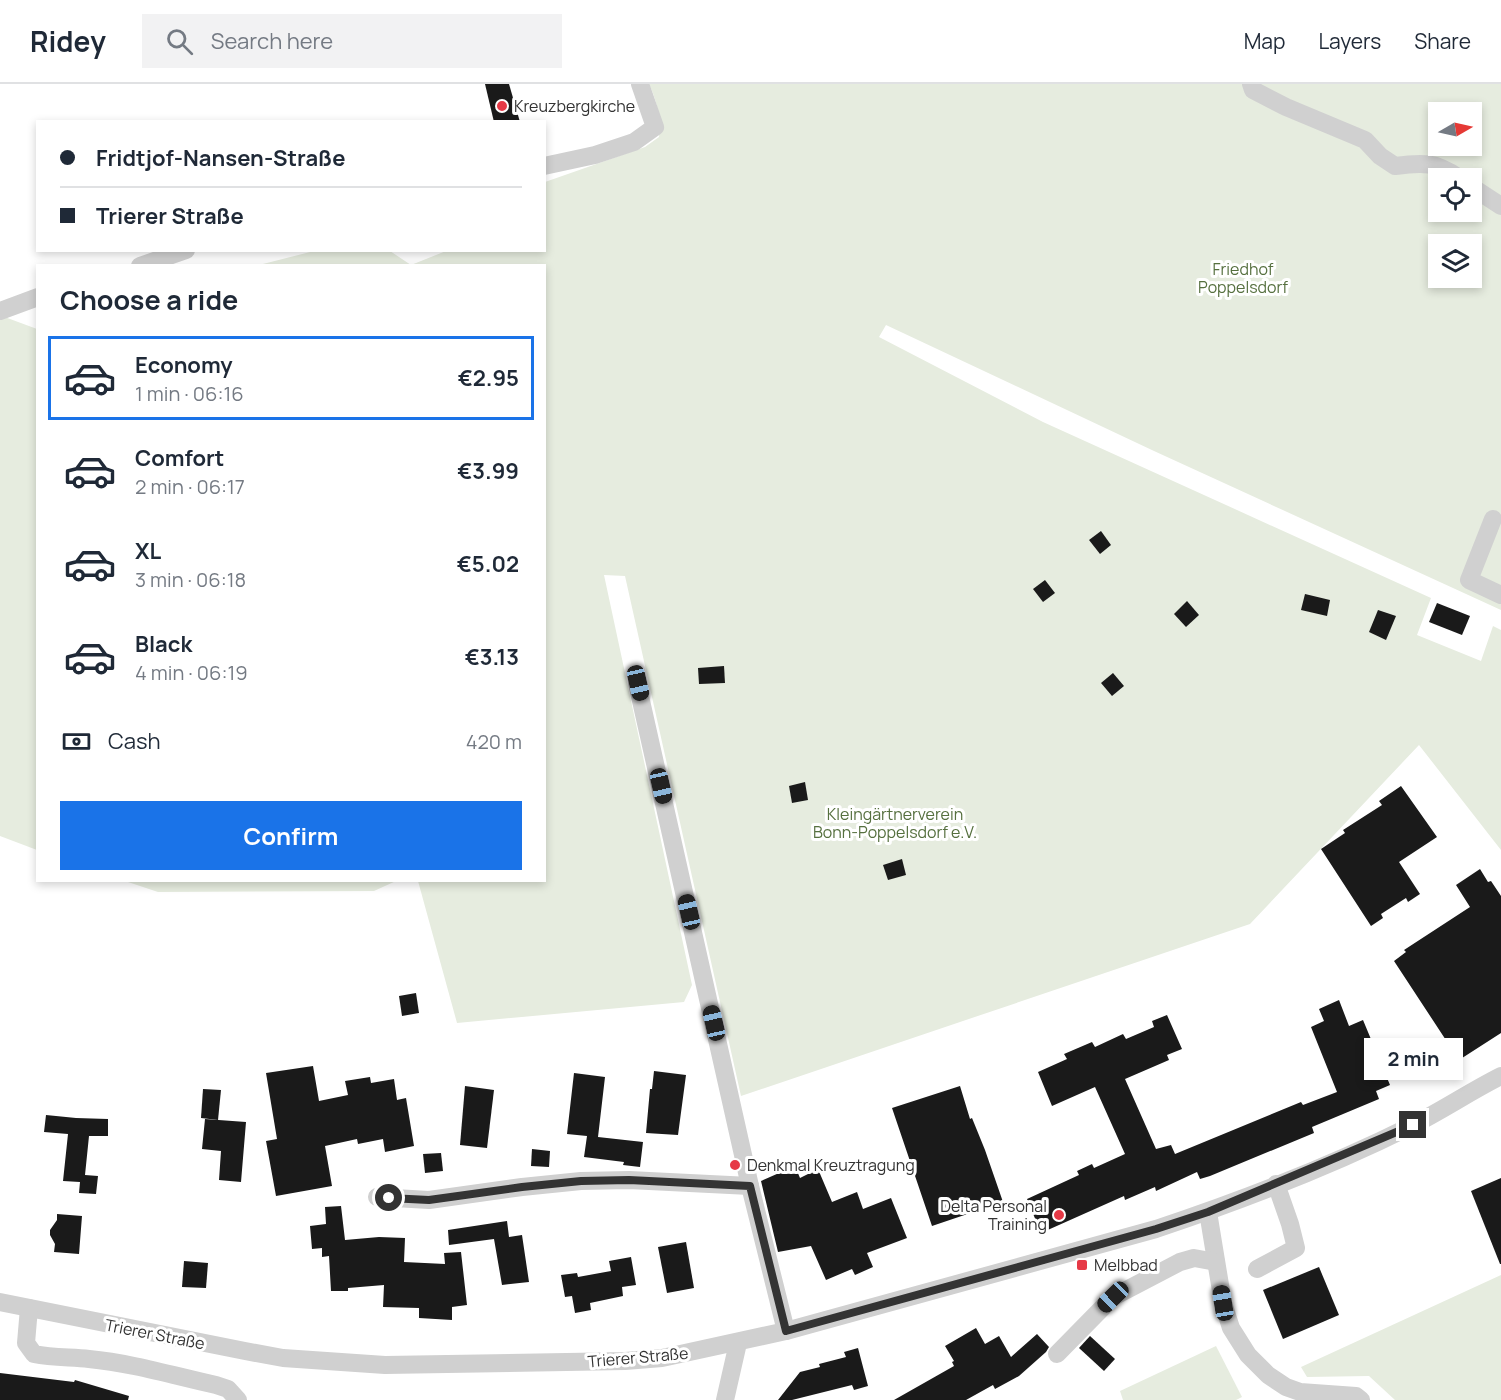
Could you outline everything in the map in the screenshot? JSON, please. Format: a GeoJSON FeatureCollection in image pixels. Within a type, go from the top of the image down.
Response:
{"type":"FeatureCollection","features":[{"type":"Feature","properties":{"kind":"street"},"geometry":{"type":"LineString","coordinates":[[546,165],[595,155],[634,142],[655,127],[640,84]]}},
{"type":"Feature","properties":{"kind":"street"},"geometry":{"type":"LineString","coordinates":[[1251,84],[1253,90],[1286,107],[1365,140],[1380,156],[1395,166],[1421,162],[1444,168]]}},
{"type":"Feature","properties":{"kind":"street"},"geometry":{"type":"LineString","coordinates":[[1482,194],[1501,206]]}},
{"type":"Feature","properties":{"kind":"street"},"geometry":{"type":"LineString","coordinates":[[146,264],[180,252]]}},
{"type":"Feature","properties":{"kind":"street"},"geometry":{"type":"LineString","coordinates":[[0,311],[36,298]]}},
{"type":"Feature","properties":{"kind":"street"},"geometry":{"type":"LineString","coordinates":[[1493,519],[1468,580],[1501,595]]}},
{"type":"Feature","properties":{"kind":"street"},"geometry":{"type":"LineString","coordinates":[[638,683],[750,1186],[786,1331]]}},
{"type":"Feature","properties":{"kind":"street","name":"Trierer Straße"},"geometry":{"type":"LineString","coordinates":[[0,1302],[244,1351],[284,1358],[354,1364],[480,1364],[662,1358],[786,1331],[1074,1253],[1208,1212],[1413,1125],[1501,1076]]}},
{"type":"Feature","properties":{"kind":"street"},"geometry":{"type":"LineString","coordinates":[[377,1197],[429,1200],[581,1181],[629,1180],[750,1186]]}},
{"type":"Feature","properties":{"kind":"street"},"geometry":{"type":"LineString","coordinates":[[1257,1269],[1296,1248],[1276,1184]]}},
{"type":"Feature","properties":{"kind":"street"},"geometry":{"type":"LineString","coordinates":[[1208,1212],[1223,1303],[1228,1320],[1248,1354],[1268,1375],[1303,1396],[1356,1396],[1360,1400]]}},
{"type":"Feature","properties":{"kind":"street"},"geometry":{"type":"LineString","coordinates":[[1057,1354],[1113,1297],[1180,1262],[1194,1258],[1216,1262]]}},
{"type":"Feature","properties":{"kind":"street"},"geometry":{"type":"LineString","coordinates":[[29,1308],[26,1343],[34,1354],[56,1359],[89,1359],[125,1365],[216,1385],[228,1389],[238,1400]]}},
{"type":"Feature","properties":{"kind":"street"},"geometry":{"type":"LineString","coordinates":[[725,1400],[738,1343]]}},
{"type":"Feature","properties":{"kind":"green space"},"geometry":{"type":"Polygon","coordinates":[[[649,84],[1501,84],[1501,610],[886,325],[879,337],[1043,422],[1431,598],[1417,635],[1481,661],[1493,626],[1501,630],[1501,850],[1419,745],[1250,924],[741,1096],[625,576],[604,575],[692,985],[684,1002],[457,1023],[418,882],[546,882],[546,264],[414,264],[444,252],[546,252],[546,182],[645,147],[659,137],[659,116],[649,84]]]}},
{"type":"Feature","properties":{"kind":"green space"},"geometry":{"type":"Polygon","coordinates":[[[310,252],[392,252],[410,264],[263,264],[310,252]]]}},
{"type":"Feature","properties":{"kind":"green space"},"geometry":{"type":"Polygon","coordinates":[[[0,317],[36,329],[36,850],[0,836],[0,317]]]}},
{"type":"Feature","properties":{"kind":"green space"},"geometry":{"type":"Polygon","coordinates":[[[128,882],[394,882],[374,891],[158,892],[128,882]]]}},
{"type":"Feature","properties":{"kind":"green space"},"geometry":{"type":"Polygon","coordinates":[[[1501,1275],[1501,1400],[1395,1400],[1369,1376],[1307,1377],[1301,1367],[1501,1275]]]}},
{"type":"Feature","properties":{"kind":"green space"},"geometry":{"type":"Polygon","coordinates":[[[1216,1346],[1242,1397],[1236,1400],[1123,1400],[1120,1391],[1216,1346]]]}},
{"type":"Feature","properties":{"kind":"building","name":"Kreuzbergkirche"},"geometry":{"type":"Polygon","coordinates":[[[485,84],[509,84],[519,120],[494,120],[485,84]]]}},
{"type":"Feature","properties":{"kind":"building"},"geometry":{"type":"Polygon","coordinates":[[[1101,531],[1111,545],[1100,554],[1089,540],[1101,531]]]}},
{"type":"Feature","properties":{"kind":"building"},"geometry":{"type":"Polygon","coordinates":[[[1045,580],[1055,593],[1043,602],[1033,589],[1045,580]]]}},
{"type":"Feature","properties":{"kind":"building"},"geometry":{"type":"Polygon","coordinates":[[[1305,594],[1330,600],[1327,616],[1301,610],[1305,594]]]}},
{"type":"Feature","properties":{"kind":"building"},"geometry":{"type":"Polygon","coordinates":[[[1187,601],[1199,615],[1186,627],[1174,614],[1187,601]]]}},
{"type":"Feature","properties":{"kind":"building"},"geometry":{"type":"Polygon","coordinates":[[[1437,603],[1470,616],[1462,635],[1429,622],[1437,603]]]}},
{"type":"Feature","properties":{"kind":"building"},"geometry":{"type":"Polygon","coordinates":[[[1378,610],[1396,616],[1386,640],[1369,632],[1378,610]]]}},
{"type":"Feature","properties":{"kind":"building"},"geometry":{"type":"Polygon","coordinates":[[[724,666],[725,683],[699,684],[698,668],[724,666]]]}},
{"type":"Feature","properties":{"kind":"building"},"geometry":{"type":"Polygon","coordinates":[[[1113,673],[1124,686],[1112,696],[1101,683],[1113,673]]]}},
{"type":"Feature","properties":{"kind":"building"},"geometry":{"type":"Polygon","coordinates":[[[805,782],[808,800],[792,803],[789,786],[805,782]]]}},
{"type":"Feature","properties":{"kind":"building"},"geometry":{"type":"Polygon","coordinates":[[[1401,786],[1437,837],[1399,862],[1420,894],[1408,902],[1406,898],[1381,914],[1383,918],[1371,926],[1321,849],[1345,833],[1343,830],[1382,805],[1379,801],[1401,786]]]}},
{"type":"Feature","properties":{"kind":"building"},"geometry":{"type":"Polygon","coordinates":[[[902,859],[906,875],[888,880],[883,865],[902,859]]]}},
{"type":"Feature","properties":{"kind":"building"},"geometry":{"type":"Polygon","coordinates":[[[1480,869],[1501,896],[1501,1033],[1459,1060],[1394,961],[1406,952],[1404,950],[1470,907],[1456,885],[1480,869]]]}},
{"type":"Feature","properties":{"kind":"building"},"geometry":{"type":"Polygon","coordinates":[[[416,993],[419,1013],[402,1016],[399,996],[416,993]]]}},
{"type":"Feature","properties":{"kind":"building"},"geometry":{"type":"Polygon","coordinates":[[[1339,1000],[1349,1026],[1363,1020],[1390,1085],[1376,1091],[1379,1099],[1312,1127],[1314,1133],[1210,1176],[1200,1179],[1197,1172],[1156,1191],[1155,1187],[1125,1200],[1124,1196],[1041,1233],[1027,1199],[1079,1175],[1077,1171],[1092,1164],[1094,1168],[1125,1154],[1095,1087],[1052,1106],[1038,1072],[1067,1059],[1064,1054],[1092,1042],[1095,1047],[1123,1034],[1126,1039],[1154,1027],[1152,1021],[1167,1015],[1182,1049],[1167,1055],[1169,1060],[1125,1079],[1156,1149],[1171,1145],[1175,1154],[1301,1102],[1303,1105],[1337,1092],[1311,1027],[1324,1021],[1319,1009],[1339,1000]]]}},
{"type":"Feature","properties":{"kind":"building"},"geometry":{"type":"Polygon","coordinates":[[[313,1066],[319,1101],[348,1095],[345,1081],[370,1077],[371,1083],[394,1079],[397,1100],[406,1098],[414,1146],[385,1152],[383,1139],[358,1144],[357,1139],[325,1146],[332,1186],[276,1196],[266,1141],[277,1139],[266,1073],[313,1066]]]}},
{"type":"Feature","properties":{"kind":"building"},"geometry":{"type":"Polygon","coordinates":[[[654,1071],[686,1075],[678,1135],[646,1133],[654,1071]]]}},
{"type":"Feature","properties":{"kind":"building"},"geometry":{"type":"Polygon","coordinates":[[[574,1073],[605,1077],[598,1137],[643,1142],[640,1167],[623,1165],[624,1162],[584,1157],[587,1136],[567,1134],[574,1073]]]}},
{"type":"Feature","properties":{"kind":"building"},"geometry":{"type":"Polygon","coordinates":[[[465,1086],[494,1090],[487,1148],[460,1145],[465,1086]]]}},
{"type":"Feature","properties":{"kind":"building"},"geometry":{"type":"Polygon","coordinates":[[[960,1086],[970,1119],[972,1118],[985,1150],[1003,1202],[932,1226],[892,1108],[960,1086]]]}},
{"type":"Feature","properties":{"kind":"building"},"geometry":{"type":"Polygon","coordinates":[[[203,1089],[221,1090],[218,1120],[201,1118],[203,1089]]]}},
{"type":"Feature","properties":{"kind":"building"},"geometry":{"type":"Polygon","coordinates":[[[46,1115],[108,1119],[108,1136],[89,1136],[85,1175],[98,1176],[96,1194],[79,1193],[80,1182],[63,1181],[68,1134],[44,1132],[46,1115]]]}},
{"type":"Feature","properties":{"kind":"building"},"geometry":{"type":"Polygon","coordinates":[[[205,1119],[246,1122],[241,1182],[219,1180],[221,1151],[202,1149],[205,1119]]]}},
{"type":"Feature","properties":{"kind":"building"},"geometry":{"type":"Polygon","coordinates":[[[532,1149],[550,1151],[549,1167],[531,1166],[532,1149]]]}},
{"type":"Feature","properties":{"kind":"building"},"geometry":{"type":"Polygon","coordinates":[[[441,1153],[443,1171],[425,1173],[423,1154],[441,1153]]]}},
{"type":"Feature","properties":{"kind":"building"},"geometry":{"type":"Polygon","coordinates":[[[795,1166],[800,1178],[818,1169],[832,1202],[857,1192],[863,1209],[891,1198],[907,1238],[867,1253],[873,1267],[855,1275],[852,1269],[826,1280],[811,1246],[778,1252],[761,1181],[795,1166]]]}},
{"type":"Feature","properties":{"kind":"building"},"geometry":{"type":"Polygon","coordinates":[[[1501,1178],[1501,1264],[1500,1264],[1471,1191],[1501,1178]]]}},
{"type":"Feature","properties":{"kind":"building"},"geometry":{"type":"Polygon","coordinates":[[[341,1206],[345,1240],[379,1237],[405,1238],[404,1262],[445,1264],[444,1253],[461,1252],[467,1305],[452,1307],[452,1320],[419,1318],[419,1308],[383,1307],[384,1285],[348,1288],[348,1291],[331,1291],[329,1256],[322,1257],[322,1248],[312,1249],[310,1226],[326,1224],[325,1207],[341,1206]]]}},
{"type":"Feature","properties":{"kind":"building"},"geometry":{"type":"Polygon","coordinates":[[[57,1214],[82,1216],[79,1254],[54,1252],[55,1244],[50,1230],[57,1220],[57,1214]]]}},
{"type":"Feature","properties":{"kind":"building"},"geometry":{"type":"Polygon","coordinates":[[[507,1221],[509,1237],[522,1235],[529,1282],[502,1285],[494,1239],[449,1245],[448,1230],[507,1221]]]}},
{"type":"Feature","properties":{"kind":"building"},"geometry":{"type":"Polygon","coordinates":[[[686,1242],[694,1288],[667,1293],[658,1247],[686,1242]]]}},
{"type":"Feature","properties":{"kind":"building"},"geometry":{"type":"Polygon","coordinates":[[[631,1257],[636,1285],[622,1287],[623,1296],[590,1303],[591,1310],[575,1313],[572,1296],[565,1297],[561,1275],[577,1273],[578,1277],[611,1271],[609,1261],[631,1257]]]}},
{"type":"Feature","properties":{"kind":"building"},"geometry":{"type":"Polygon","coordinates":[[[184,1261],[208,1263],[206,1288],[182,1287],[184,1261]]]}},
{"type":"Feature","properties":{"kind":"building"},"geometry":{"type":"Polygon","coordinates":[[[1319,1267],[1339,1315],[1283,1339],[1263,1290],[1319,1267]]]}},
{"type":"Feature","properties":{"kind":"building"},"geometry":{"type":"Polygon","coordinates":[[[976,1328],[985,1344],[999,1336],[1011,1357],[1037,1334],[1049,1347],[1019,1376],[995,1389],[993,1385],[966,1400],[894,1400],[954,1366],[952,1362],[954,1361],[945,1346],[976,1328]]]}},
{"type":"Feature","properties":{"kind":"building"},"geometry":{"type":"Polygon","coordinates":[[[1090,1336],[1115,1359],[1104,1371],[1079,1348],[1090,1336]]]}},
{"type":"Feature","properties":{"kind":"building"},"geometry":{"type":"Polygon","coordinates":[[[858,1348],[868,1386],[854,1390],[852,1385],[792,1400],[778,1400],[800,1372],[846,1357],[844,1352],[858,1348]]]}},
{"type":"Feature","properties":{"kind":"building"},"geometry":{"type":"Polygon","coordinates":[[[0,1373],[74,1382],[75,1380],[129,1396],[128,1400],[0,1400],[0,1373]]]}},
{"type":"Feature","properties":{"kind":"place","name":"Kreuzbergkirche"},"geometry":{"type":"Point","coordinates":[502,106]}},
{"type":"Feature","properties":{"kind":"place","name":"Denkmal Kreuztragung"},"geometry":{"type":"Point","coordinates":[735,1165]}},
{"type":"Feature","properties":{"kind":"place","name":"Delta Personal Training"},"geometry":{"type":"Point","coordinates":[1059,1215]}},
{"type":"Feature","properties":{"kind":"place","name":"Melbbad"},"geometry":{"type":"Point","coordinates":[1082,1265]}},
{"type":"Feature","properties":{"kind":"route"},"geometry":{"type":"LineString","coordinates":[[389,1198],[429,1200],[581,1181],[629,1180],[750,1186],[786,1331],[1014,1270],[1208,1212],[1413,1125]]}},
{"type":"Feature","properties":{"kind":"park label","name":"Friedhof Poppelsdorf"},"geometry":{"type":"Point","coordinates":[1243,278]}},
{"type":"Feature","properties":{"kind":"park label","name":"Kleingärtnerverein Bonn-Poppelsdorf e.V."},"geometry":{"type":"Point","coordinates":[895,823]}}]}
